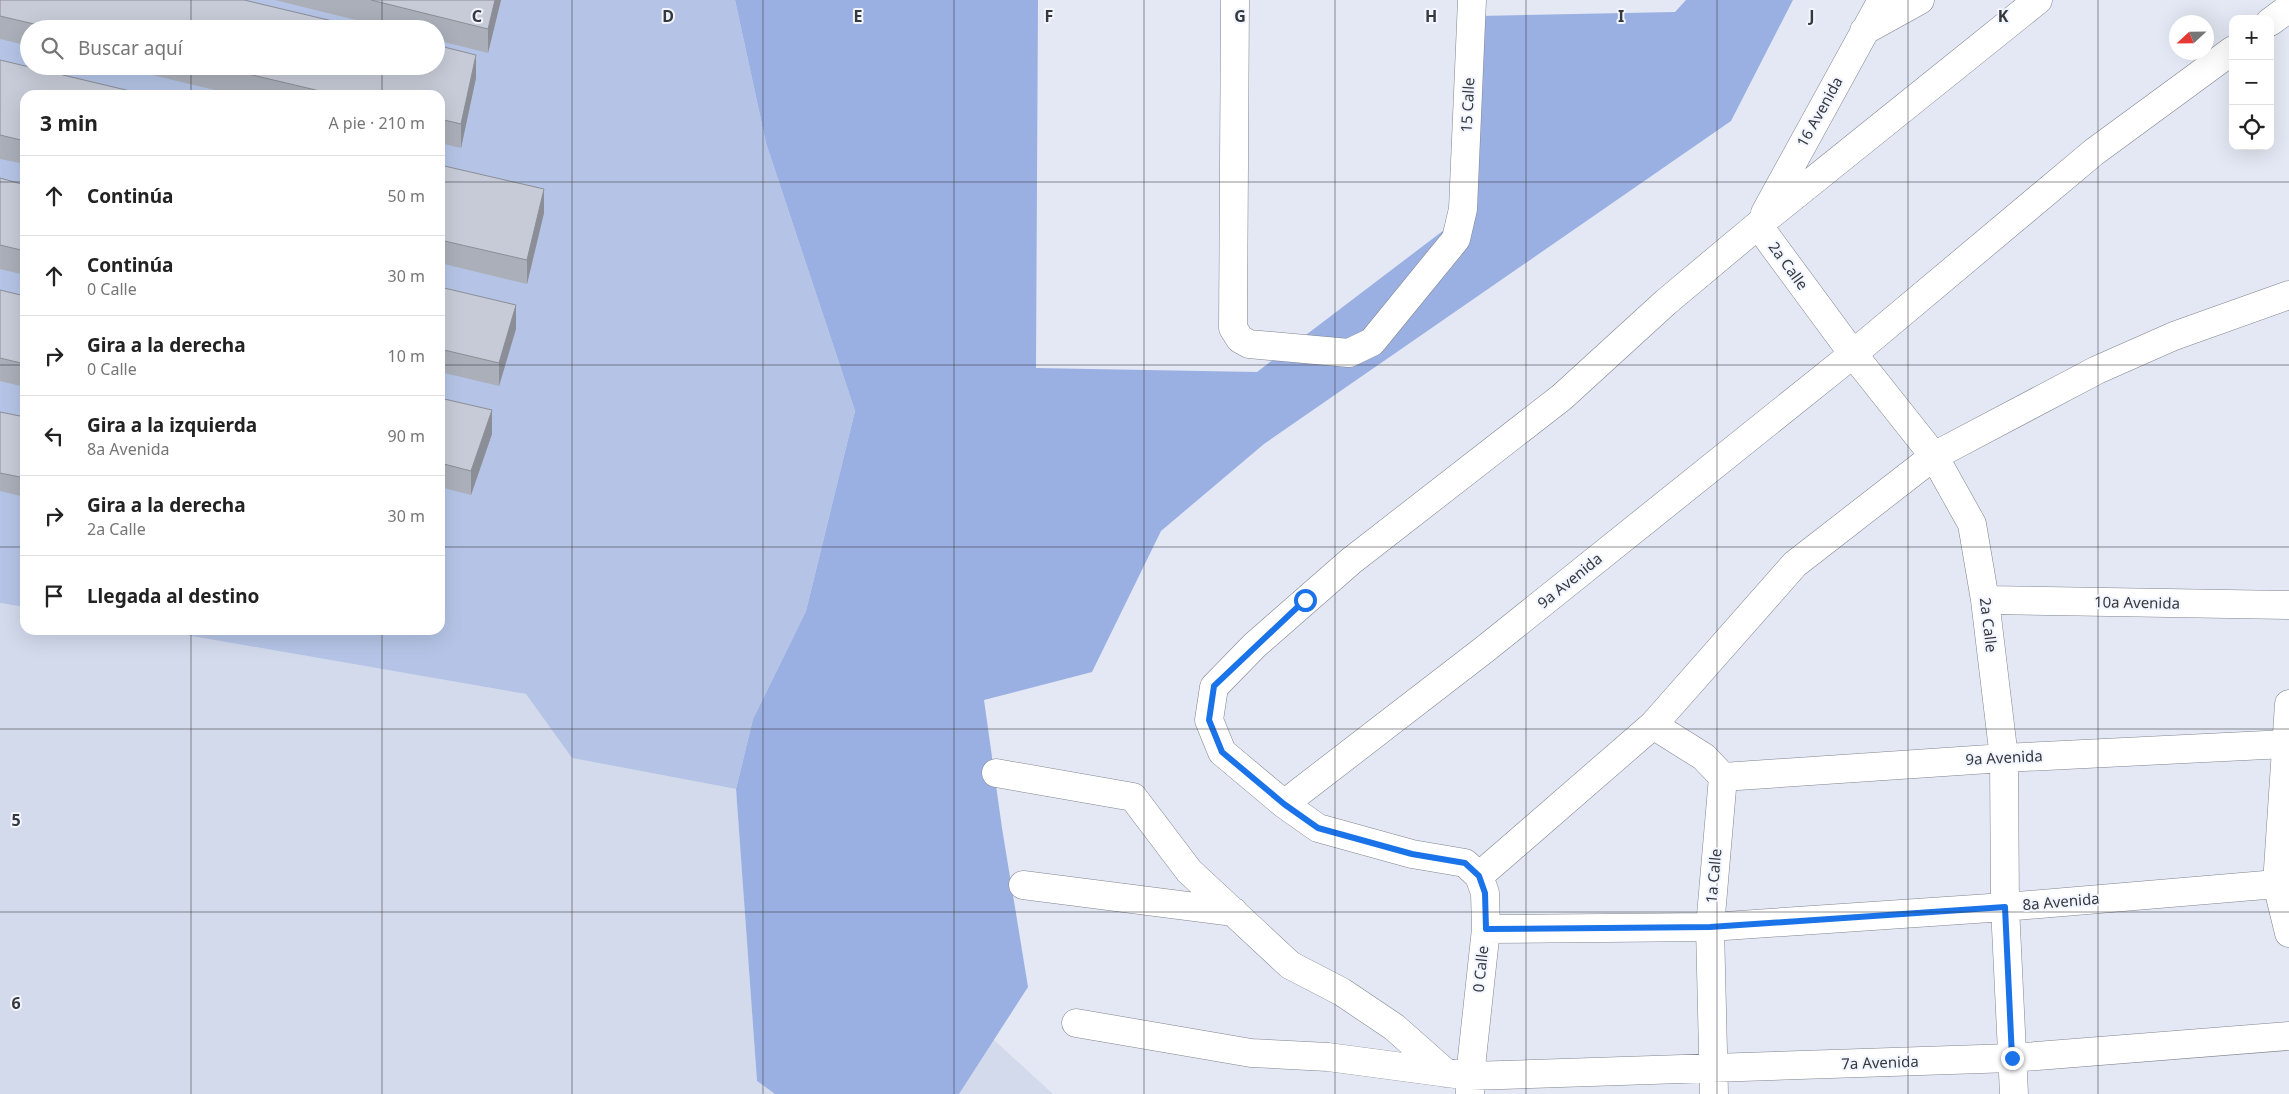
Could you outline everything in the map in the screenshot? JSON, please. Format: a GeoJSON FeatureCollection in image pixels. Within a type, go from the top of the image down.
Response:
{"type":"FeatureCollection","features":[{"type":"Feature","properties":{"kind":"street","name":"15 Calle"},"geometry":{"type":"LineString","coordinates":[[1235,0],[1233,328],[1240,339],[1249,344],[1349,353],[1372,342],[1456,239],[1463,209],[1472,0]]}},
{"type":"Feature","properties":{"kind":"street","name":"16 Avenida"},"geometry":{"type":"LineString","coordinates":[[1758,225],[1882,0]]}},
{"type":"Feature","properties":{"kind":"street"},"geometry":{"type":"LineString","coordinates":[[1864,31],[1920,0]]}},
{"type":"Feature","properties":{"kind":"street"},"geometry":{"type":"LineString","coordinates":[[2038,0],[1758,225],[1666,302],[1562,397],[1328,580],[1255,645],[1214,686],[1209,720],[1222,752],[1284,804],[1318,828],[1412,854],[1465,863],[1479,876],[1653,725],[1795,564],[1934,456],[2097,370],[2174,336],[2289,295]]}},
{"type":"Feature","properties":{"kind":"street"},"geometry":{"type":"LineString","coordinates":[[2274,19],[2289,8]]}},
{"type":"Feature","properties":{"kind":"street","name":"9a Avenida"},"geometry":{"type":"LineString","coordinates":[[1284,804],[1485,649],[1853,354],[2094,152],[2229,53]]}},
{"type":"Feature","properties":{"kind":"street","name":"2a Calle"},"geometry":{"type":"LineString","coordinates":[[1758,225],[1853,354],[1934,456],[1972,524],[1985,600],[2004,758],[2005,907],[2014,1094]]}},
{"type":"Feature","properties":{"kind":"street","name":"10a Avenida"},"geometry":{"type":"LineString","coordinates":[[1985,600],[2289,606]]}},
{"type":"Feature","properties":{"kind":"street"},"geometry":{"type":"LineString","coordinates":[[2289,704],[2277,884],[2289,934]]}},
{"type":"Feature","properties":{"kind":"street"},"geometry":{"type":"LineString","coordinates":[[1653,725],[1704,757],[1722,777]]}},
{"type":"Feature","properties":{"kind":"street","name":"9a Avenida"},"geometry":{"type":"LineString","coordinates":[[1722,777],[2004,758],[2286,744]]}},
{"type":"Feature","properties":{"kind":"street"},"geometry":{"type":"LineString","coordinates":[[996,773],[1133,797],[1189,871],[1290,965],[1342,992],[1394,1027],[1462,1081]]}},
{"type":"Feature","properties":{"kind":"street","name":"1a Calle"},"geometry":{"type":"LineString","coordinates":[[1714,1081],[1710,927],[1722,777]]}},
{"type":"Feature","properties":{"kind":"street","name":"0 Calle"},"geometry":{"type":"LineString","coordinates":[[1462,1081],[1486,929],[1485,893],[1479,876]]}},
{"type":"Feature","properties":{"kind":"street","name":"8a Avenida"},"geometry":{"type":"LineString","coordinates":[[1486,929],[1710,927],[2005,907],[2277,884]]}},
{"type":"Feature","properties":{"kind":"street"},"geometry":{"type":"LineString","coordinates":[[1023,885],[1234,912]]}},
{"type":"Feature","properties":{"kind":"street","name":"7a Avenida"},"geometry":{"type":"LineString","coordinates":[[1076,1023],[1251,1053],[1328,1057],[1462,1081],[1714,1081],[2289,1036]]}},
{"type":"Feature","properties":{"kind":"shaded area"},"geometry":{"type":"Polygon","coordinates":[[[0,0],[735,0],[766,143],[855,411],[806,611],[753,719],[736,789],[572,758],[526,694],[186,635],[445,635],[445,90],[20,90],[20,606],[0,603],[0,0]]]}},
{"type":"Feature","properties":{"kind":"shaded area"},"geometry":{"type":"Polygon","coordinates":[[[735,0],[1038,0],[1036,368],[1257,372],[1477,205],[1479,16],[1675,12],[1686,0],[1793,0],[1731,121],[1264,444],[1161,531],[1092,672],[984,700],[1002,828],[1028,987],[959,1094],[775,1094],[757,1081],[736,789],[753,719],[806,611],[855,411],[766,143],[735,0]]]}},
{"type":"Feature","properties":{"kind":"shaded area"},"geometry":{"type":"Polygon","coordinates":[[[0,603],[20,606],[20,635],[186,635],[526,694],[572,758],[736,789],[757,1081],[775,1094],[0,1094],[0,603]]]}},
{"type":"Feature","properties":{"kind":"shaded area"},"geometry":{"type":"Polygon","coordinates":[[[993,1039],[1053,1094],[959,1094],[993,1039]]]}},
{"type":"Feature","properties":{"kind":"building"},"geometry":{"type":"Polygon","coordinates":[[[0,0],[244,0],[328,20],[20,21],[0,16],[0,0]]]}},
{"type":"Feature","properties":{"kind":"building"},"geometry":{"type":"Polygon","coordinates":[[[371,0],[495,0],[488,29],[371,0]]]}},
{"type":"Feature","properties":{"kind":"building"},"geometry":{"type":"Polygon","coordinates":[[[445,47],[476,55],[461,124],[445,120],[445,90],[316,90],[252,75],[445,75],[445,47]]]}},
{"type":"Feature","properties":{"kind":"building"},"geometry":{"type":"Polygon","coordinates":[[[0,60],[20,65],[20,75],[63,75],[126,90],[20,90],[20,140],[0,135],[0,60]]]}},
{"type":"Feature","properties":{"kind":"building"},"geometry":{"type":"Polygon","coordinates":[[[445,166],[544,189],[527,260],[445,241],[445,166]]]}},
{"type":"Feature","properties":{"kind":"building"},"geometry":{"type":"Polygon","coordinates":[[[0,178],[20,184],[20,250],[0,245],[0,178]]]}},
{"type":"Feature","properties":{"kind":"building"},"geometry":{"type":"Polygon","coordinates":[[[445,288],[516,305],[499,363],[445,350],[445,288]]]}},
{"type":"Feature","properties":{"kind":"building"},"geometry":{"type":"Polygon","coordinates":[[[0,290],[20,295],[20,363],[0,358],[0,290]]]}},
{"type":"Feature","properties":{"kind":"building"},"geometry":{"type":"Polygon","coordinates":[[[445,399],[492,410],[471,471],[445,464],[445,399]]]}},
{"type":"Feature","properties":{"kind":"building"},"geometry":{"type":"Polygon","coordinates":[[[0,412],[20,416],[20,477],[0,473],[0,412]]]}},
{"type":"Feature","properties":{"kind":"route"},"geometry":{"type":"LineString","coordinates":[[1305,600],[1255,645],[1214,686],[1209,720],[1222,752],[1284,804],[1318,828],[1412,854],[1465,863],[1479,876],[1485,893],[1486,929],[1710,927],[2005,907],[2012,1058]]}}]}
